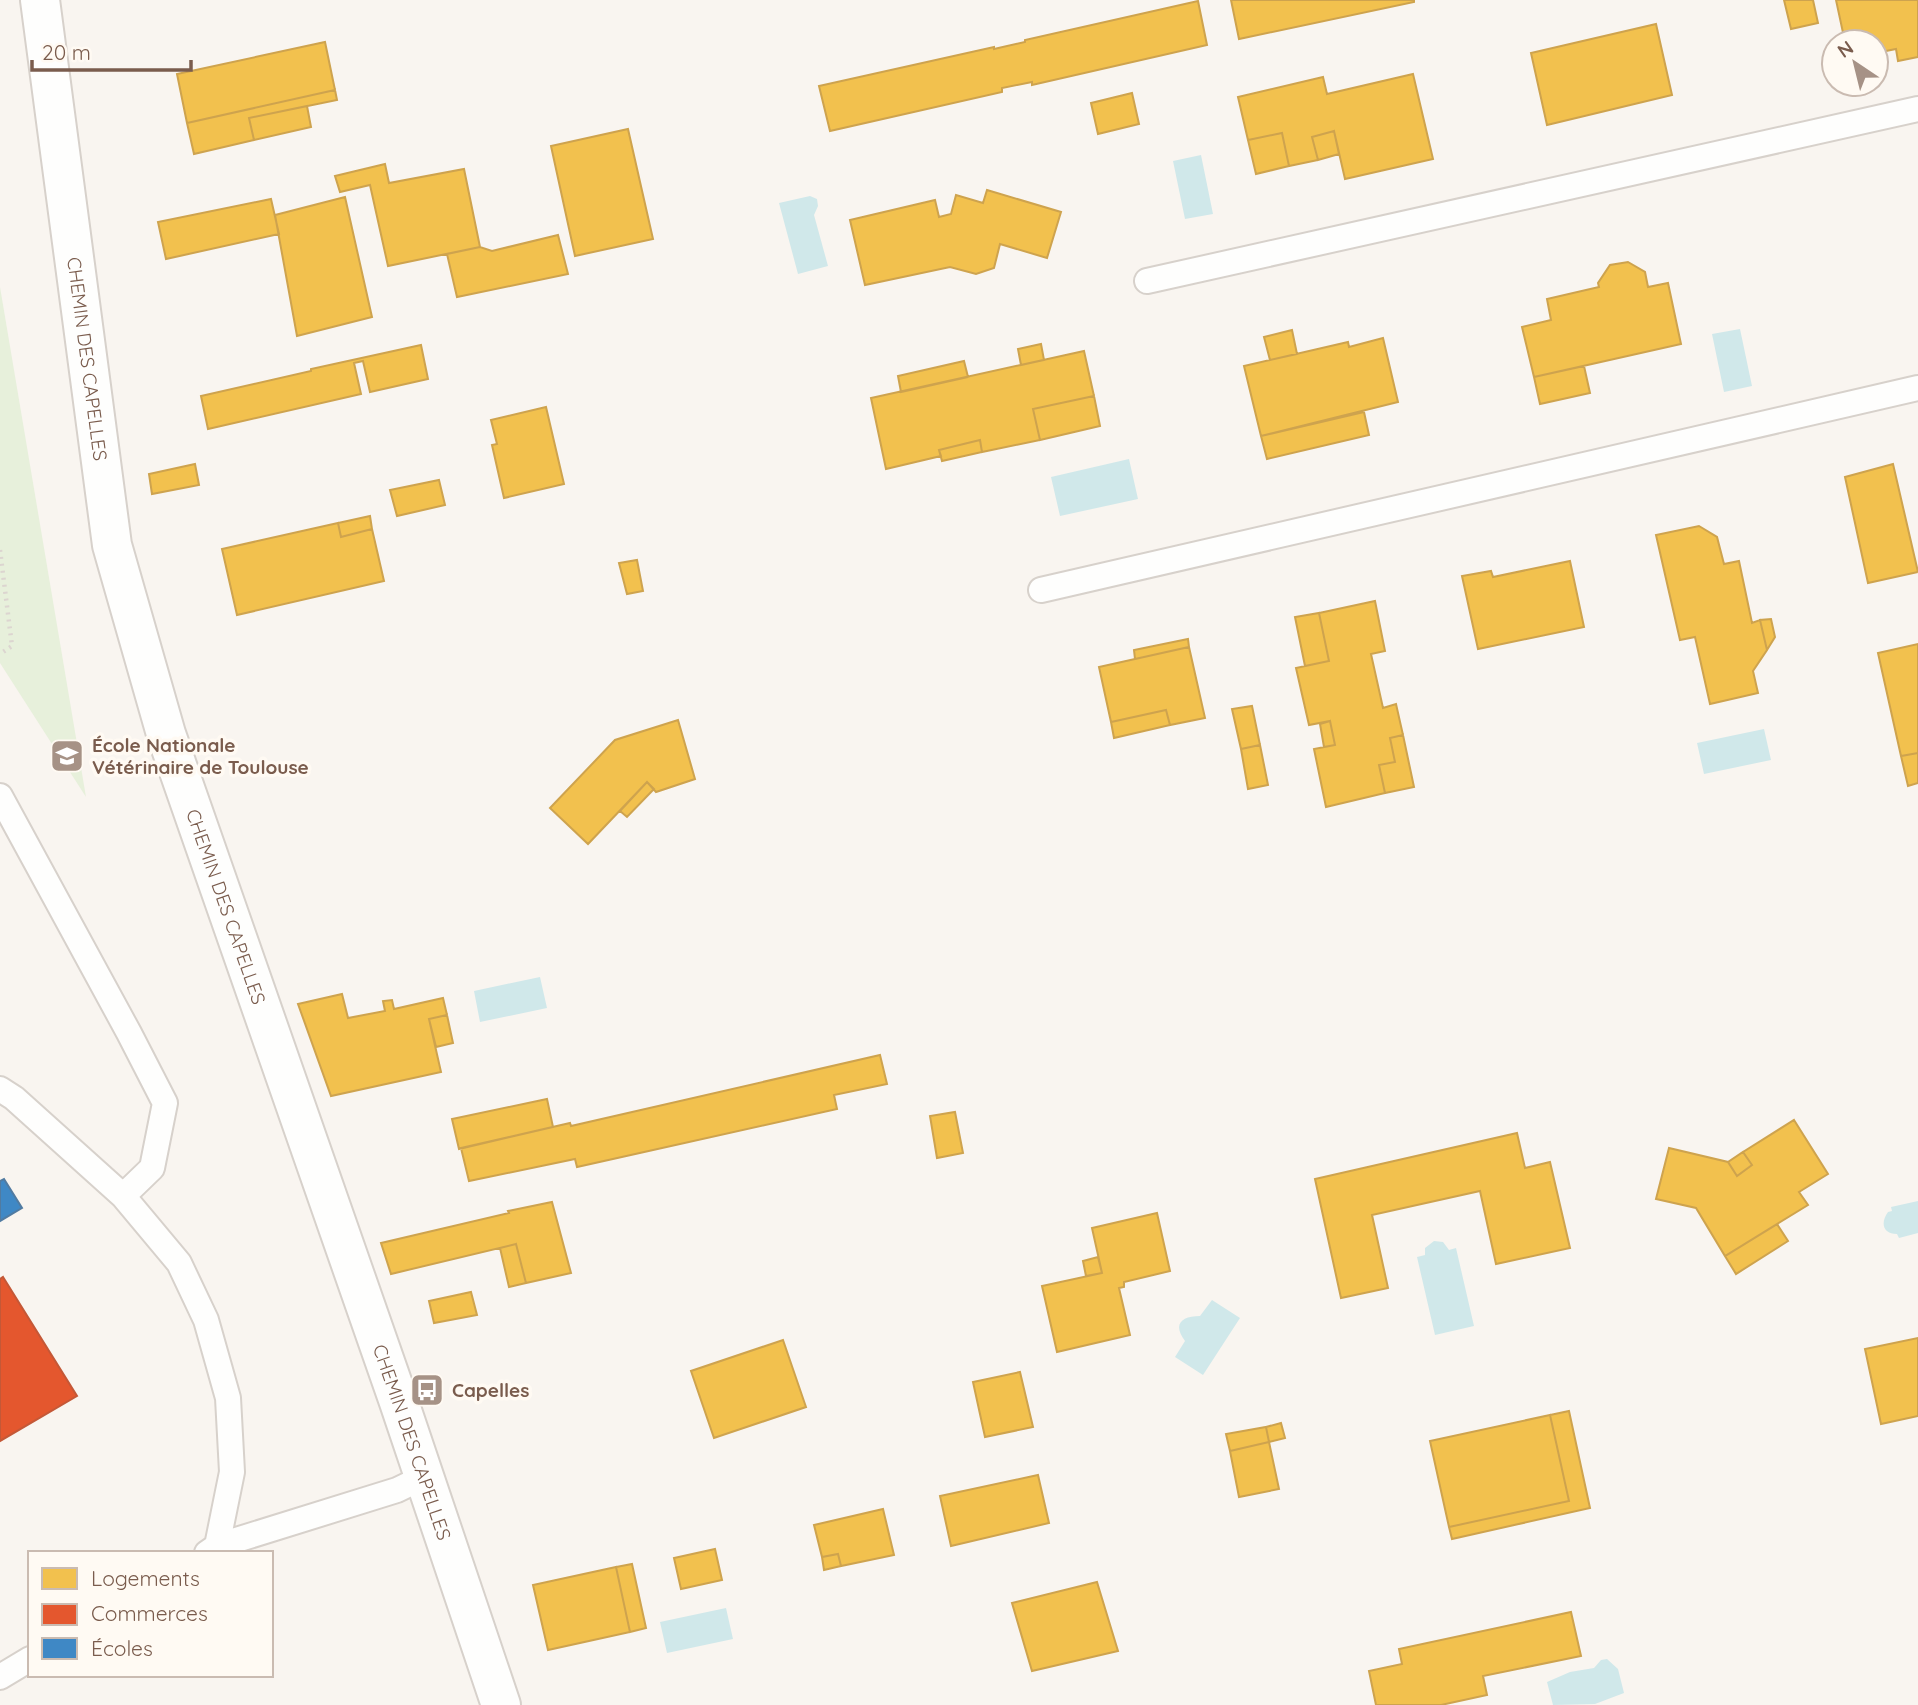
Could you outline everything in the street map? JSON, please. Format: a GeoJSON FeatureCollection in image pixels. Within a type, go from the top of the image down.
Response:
{"type":"FeatureCollection","features":[{"type":"Feature","properties":{"kind":"street","name":"CHEMIN DES CAPELLES"},"geometry":{"type":"LineString","coordinates":[[40,0],[112,545],[166,734],[501,1705]]}},
{"type":"Feature","properties":{"kind":"lane"},"geometry":{"type":"LineString","coordinates":[[1147,281],[1918,109]]}},
{"type":"Feature","properties":{"kind":"lane"},"geometry":{"type":"LineString","coordinates":[[1041,590],[1918,388]]}},
{"type":"Feature","properties":{"kind":"lane"},"geometry":{"type":"LineString","coordinates":[[0,796],[129,1033],[164,1104],[152,1168],[123,1196]]}},
{"type":"Feature","properties":{"kind":"lane"},"geometry":{"type":"LineString","coordinates":[[0,1089],[14,1098],[123,1196],[179,1263],[206,1320],[228,1398],[232,1472],[212,1550]]}},
{"type":"Feature","properties":{"kind":"lane"},"geometry":{"type":"LineString","coordinates":[[212,1550],[397,1490],[424,1477]]}},
{"type":"Feature","properties":{"kind":"lane"},"geometry":{"type":"LineString","coordinates":[[0,1677],[28,1660]]}},
{"type":"Feature","properties":{"kind":"path"},"geometry":{"type":"LineString","coordinates":[[0,550],[12,646],[0,654]]}},
{"type":"Feature","properties":{"kind":"green space"},"geometry":{"type":"Polygon","coordinates":[[[0,287],[86,797],[0,663],[0,287]]]}},
{"type":"Feature","properties":{"kind":"water"},"geometry":{"type":"Polygon","coordinates":[[[1201,155],[1213,214],[1185,219],[1173,161],[1201,155]]]}},
{"type":"Feature","properties":{"kind":"water"},"geometry":{"type":"Polygon","coordinates":[[[810,196],[817,199],[818,206],[814,215],[828,266],[798,274],[779,203],[810,196]]]}},
{"type":"Feature","properties":{"kind":"water"},"geometry":{"type":"Polygon","coordinates":[[[1740,329],[1752,386],[1724,392],[1712,334],[1740,329]]]}},
{"type":"Feature","properties":{"kind":"water"},"geometry":{"type":"Polygon","coordinates":[[[1129,459],[1138,499],[1060,516],[1051,477],[1129,459]]]}},
{"type":"Feature","properties":{"kind":"water"},"geometry":{"type":"Polygon","coordinates":[[[1764,729],[1771,760],[1704,774],[1697,743],[1764,729]]]}},
{"type":"Feature","properties":{"kind":"water"},"geometry":{"type":"Polygon","coordinates":[[[540,977],[547,1008],[480,1022],[474,991],[540,977]]]}},
{"type":"Feature","properties":{"kind":"water"},"geometry":{"type":"Polygon","coordinates":[[[1918,1201],[1918,1233],[1899,1238],[1897,1234],[1886,1230],[1884,1220],[1888,1212],[1892,1211],[1891,1207],[1918,1201]]]}},
{"type":"Feature","properties":{"kind":"water"},"geometry":{"type":"Polygon","coordinates":[[[1434,1241],[1443,1242],[1449,1250],[1456,1248],[1474,1326],[1435,1335],[1417,1257],[1425,1255],[1425,1248],[1434,1241]]]}},
{"type":"Feature","properties":{"kind":"water"},"geometry":{"type":"Polygon","coordinates":[[[1212,1300],[1240,1318],[1203,1375],[1175,1357],[1185,1341],[1179,1330],[1181,1322],[1200,1316],[1212,1300]]]}},
{"type":"Feature","properties":{"kind":"water"},"geometry":{"type":"Polygon","coordinates":[[[726,1608],[733,1639],[667,1653],[660,1622],[726,1608]]]}},
{"type":"Feature","properties":{"kind":"water"},"geometry":{"type":"Polygon","coordinates":[[[1607,1659],[1618,1669],[1624,1693],[1595,1704],[1553,1705],[1547,1682],[1570,1672],[1594,1668],[1601,1660],[1607,1659]]]}},
{"type":"Feature","properties":{"kind":"building: Logements"},"geometry":{"type":"Polygon","coordinates":[[[1231,0],[1414,0],[1414,2],[1239,39],[1231,0]]]}},
{"type":"Feature","properties":{"kind":"building: Logements"},"geometry":{"type":"Polygon","coordinates":[[[1784,0],[1813,0],[1818,23],[1791,29],[1784,0]]]}},
{"type":"Feature","properties":{"kind":"building: Logements"},"geometry":{"type":"Polygon","coordinates":[[[1836,0],[1918,0],[1918,57],[1898,61],[1896,49],[1890,50],[1890,28],[1842,28],[1836,0]]]}},
{"type":"Feature","properties":{"kind":"building: Logements"},"geometry":{"type":"Polygon","coordinates":[[[1198,1],[1207,45],[1032,85],[1032,82],[1002,88],[1002,92],[830,131],[819,86],[994,49],[1198,1]]]}},
{"type":"Feature","properties":{"kind":"building: Logements"},"geometry":{"type":"Polygon","coordinates":[[[1656,24],[1672,95],[1547,125],[1531,53],[1656,24]]]}},
{"type":"Feature","properties":{"kind":"building: Logements"},"geometry":{"type":"Polygon","coordinates":[[[325,42],[335,90],[187,123],[177,74],[325,42]]]}},
{"type":"Feature","properties":{"kind":"building: Logements"},"geometry":{"type":"Polygon","coordinates":[[[1413,74],[1433,159],[1345,179],[1334,131],[1312,137],[1318,160],[1289,166],[1282,133],[1248,140],[1238,97],[1323,77],[1327,94],[1413,74]]]}},
{"type":"Feature","properties":{"kind":"building: Logements"},"geometry":{"type":"Polygon","coordinates":[[[335,90],[337,100],[249,118],[254,140],[194,154],[187,123],[335,90]]]}},
{"type":"Feature","properties":{"kind":"building: Logements"},"geometry":{"type":"Polygon","coordinates":[[[1132,93],[1139,124],[1098,134],[1091,103],[1132,93]]]}},
{"type":"Feature","properties":{"kind":"building: Logements"},"geometry":{"type":"Polygon","coordinates":[[[307,106],[311,127],[254,140],[249,118],[307,106]]]}},
{"type":"Feature","properties":{"kind":"building: Logements"},"geometry":{"type":"Polygon","coordinates":[[[628,129],[653,239],[575,256],[551,146],[628,129]]]}},
{"type":"Feature","properties":{"kind":"building: Logements"},"geometry":{"type":"Polygon","coordinates":[[[1334,131],[1339,154],[1318,160],[1312,137],[1334,131]]]}},
{"type":"Feature","properties":{"kind":"building: Logements"},"geometry":{"type":"Polygon","coordinates":[[[1282,133],[1289,166],[1256,174],[1248,140],[1282,133]]]}},
{"type":"Feature","properties":{"kind":"building: Logements"},"geometry":{"type":"Polygon","coordinates":[[[385,164],[389,183],[464,169],[480,247],[388,266],[370,185],[340,192],[335,176],[385,164]]]}},
{"type":"Feature","properties":{"kind":"building: Logements"},"geometry":{"type":"Polygon","coordinates":[[[987,190],[1061,212],[1047,258],[1000,244],[994,268],[976,274],[950,267],[865,285],[850,220],[935,200],[939,217],[951,214],[956,195],[983,203],[987,190]]]}},
{"type":"Feature","properties":{"kind":"building: Logements"},"geometry":{"type":"Polygon","coordinates":[[[345,197],[372,317],[297,336],[275,215],[345,197]]]}},
{"type":"Feature","properties":{"kind":"building: Logements"},"geometry":{"type":"Polygon","coordinates":[[[271,199],[279,234],[166,259],[158,222],[271,199]]]}},
{"type":"Feature","properties":{"kind":"building: Logements"},"geometry":{"type":"Polygon","coordinates":[[[558,235],[568,274],[457,297],[447,254],[480,247],[492,251],[558,235]]]}},
{"type":"Feature","properties":{"kind":"building: Logements"},"geometry":{"type":"Polygon","coordinates":[[[1628,262],[1645,272],[1648,287],[1668,283],[1681,344],[1534,377],[1522,327],[1551,320],[1547,299],[1599,287],[1598,283],[1610,265],[1628,262]]]}},
{"type":"Feature","properties":{"kind":"building: Logements"},"geometry":{"type":"Polygon","coordinates":[[[1292,330],[1297,354],[1270,360],[1264,337],[1292,330]]]}},
{"type":"Feature","properties":{"kind":"building: Logements"},"geometry":{"type":"Polygon","coordinates":[[[1383,338],[1398,402],[1261,436],[1244,366],[1348,342],[1349,347],[1383,338]]]}},
{"type":"Feature","properties":{"kind":"building: Logements"},"geometry":{"type":"Polygon","coordinates":[[[1041,344],[1044,360],[1021,365],[1018,349],[1041,344]]]}},
{"type":"Feature","properties":{"kind":"building: Logements"},"geometry":{"type":"Polygon","coordinates":[[[421,345],[428,379],[370,392],[363,361],[354,363],[361,394],[208,429],[201,396],[421,345]]]}},
{"type":"Feature","properties":{"kind":"building: Logements"},"geometry":{"type":"Polygon","coordinates":[[[1084,351],[1094,396],[1033,409],[1040,440],[982,452],[980,440],[939,450],[941,456],[886,469],[871,398],[1084,351]]]}},
{"type":"Feature","properties":{"kind":"building: Logements"},"geometry":{"type":"Polygon","coordinates":[[[964,361],[968,377],[901,392],[898,376],[964,361]]]}},
{"type":"Feature","properties":{"kind":"building: Logements"},"geometry":{"type":"Polygon","coordinates":[[[1584,366],[1590,393],[1540,404],[1534,377],[1584,366]]]}},
{"type":"Feature","properties":{"kind":"building: Logements"},"geometry":{"type":"Polygon","coordinates":[[[1094,396],[1100,426],[1040,440],[1033,409],[1094,396]]]}},
{"type":"Feature","properties":{"kind":"building: Logements"},"geometry":{"type":"Polygon","coordinates":[[[546,407],[564,484],[504,498],[492,445],[497,444],[491,420],[546,407]]]}},
{"type":"Feature","properties":{"kind":"building: Logements"},"geometry":{"type":"Polygon","coordinates":[[[1364,412],[1369,435],[1267,459],[1261,436],[1364,412]]]}},
{"type":"Feature","properties":{"kind":"building: Logements"},"geometry":{"type":"Polygon","coordinates":[[[980,440],[982,452],[942,461],[939,450],[980,440]]]}},
{"type":"Feature","properties":{"kind":"building: Logements"},"geometry":{"type":"Polygon","coordinates":[[[195,464],[199,485],[152,494],[149,474],[195,464]]]}},
{"type":"Feature","properties":{"kind":"building: Logements"},"geometry":{"type":"Polygon","coordinates":[[[1893,464],[1918,572],[1868,583],[1845,477],[1893,464]]]}},
{"type":"Feature","properties":{"kind":"building: Logements"},"geometry":{"type":"Polygon","coordinates":[[[439,480],[445,505],[397,516],[390,490],[439,480]]]}},
{"type":"Feature","properties":{"kind":"building: Logements"},"geometry":{"type":"Polygon","coordinates":[[[370,516],[372,529],[341,537],[338,523],[370,516]]]}},
{"type":"Feature","properties":{"kind":"building: Logements"},"geometry":{"type":"Polygon","coordinates":[[[338,523],[341,537],[372,529],[384,581],[237,615],[222,549],[338,523]]]}},
{"type":"Feature","properties":{"kind":"building: Logements"},"geometry":{"type":"Polygon","coordinates":[[[1699,526],[1717,537],[1724,564],[1739,561],[1752,623],[1760,620],[1767,650],[1753,671],[1758,693],[1710,704],[1695,637],[1680,640],[1656,535],[1699,526]]]}},
{"type":"Feature","properties":{"kind":"building: Logements"},"geometry":{"type":"Polygon","coordinates":[[[637,560],[643,591],[627,594],[619,563],[637,560]]]}},
{"type":"Feature","properties":{"kind":"building: Logements"},"geometry":{"type":"Polygon","coordinates":[[[1570,561],[1584,627],[1478,649],[1462,576],[1491,571],[1493,577],[1570,561]]]}},
{"type":"Feature","properties":{"kind":"building: Logements"},"geometry":{"type":"Polygon","coordinates":[[[1375,601],[1385,651],[1371,654],[1383,708],[1396,704],[1403,735],[1390,738],[1395,762],[1379,765],[1385,793],[1326,807],[1314,749],[1335,745],[1330,721],[1309,725],[1296,668],[1329,661],[1319,613],[1375,601]]]}},
{"type":"Feature","properties":{"kind":"building: Logements"},"geometry":{"type":"Polygon","coordinates":[[[1319,613],[1329,661],[1305,666],[1295,617],[1319,613]]]}},
{"type":"Feature","properties":{"kind":"building: Logements"},"geometry":{"type":"Polygon","coordinates":[[[1771,619],[1775,637],[1767,650],[1760,620],[1771,619]]]}},
{"type":"Feature","properties":{"kind":"building: Logements"},"geometry":{"type":"Polygon","coordinates":[[[1188,639],[1189,647],[1135,659],[1134,650],[1188,639]]]}},
{"type":"Feature","properties":{"kind":"building: Logements"},"geometry":{"type":"Polygon","coordinates":[[[1918,644],[1918,753],[1901,756],[1878,653],[1918,644]]]}},
{"type":"Feature","properties":{"kind":"building: Logements"},"geometry":{"type":"Polygon","coordinates":[[[1189,647],[1205,718],[1170,725],[1166,710],[1111,722],[1099,667],[1189,647]]]}},
{"type":"Feature","properties":{"kind":"building: Logements"},"geometry":{"type":"Polygon","coordinates":[[[1252,706],[1260,745],[1241,749],[1232,709],[1252,706]]]}},
{"type":"Feature","properties":{"kind":"building: Logements"},"geometry":{"type":"Polygon","coordinates":[[[1166,710],[1170,725],[1114,738],[1111,722],[1166,710]]]}},
{"type":"Feature","properties":{"kind":"building: Logements"},"geometry":{"type":"Polygon","coordinates":[[[678,720],[695,779],[656,792],[647,782],[588,844],[550,808],[615,740],[678,720]]]}},
{"type":"Feature","properties":{"kind":"building: Logements"},"geometry":{"type":"Polygon","coordinates":[[[1330,721],[1335,745],[1324,747],[1320,724],[1330,721]]]}},
{"type":"Feature","properties":{"kind":"building: Logements"},"geometry":{"type":"Polygon","coordinates":[[[1403,735],[1414,787],[1385,793],[1379,765],[1395,762],[1390,738],[1403,735]]]}},
{"type":"Feature","properties":{"kind":"building: Logements"},"geometry":{"type":"Polygon","coordinates":[[[1260,745],[1268,785],[1248,789],[1241,749],[1260,745]]]}},
{"type":"Feature","properties":{"kind":"building: Logements"},"geometry":{"type":"Polygon","coordinates":[[[1918,753],[1918,783],[1908,786],[1901,756],[1918,753]]]}},
{"type":"Feature","properties":{"kind":"building: Logements"},"geometry":{"type":"Polygon","coordinates":[[[647,782],[654,789],[627,817],[620,811],[647,782]]]}},
{"type":"Feature","properties":{"kind":"building: Logements"},"geometry":{"type":"Polygon","coordinates":[[[342,994],[348,1018],[385,1011],[383,1001],[392,1000],[394,1009],[443,998],[447,1015],[429,1019],[441,1072],[331,1096],[298,1004],[342,994]]]}},
{"type":"Feature","properties":{"kind":"building: Logements"},"geometry":{"type":"Polygon","coordinates":[[[447,1015],[453,1043],[436,1047],[429,1019],[447,1015]]]}},
{"type":"Feature","properties":{"kind":"building: Logements"},"geometry":{"type":"Polygon","coordinates":[[[880,1055],[887,1084],[834,1095],[837,1109],[577,1167],[575,1159],[469,1181],[461,1148],[570,1123],[571,1126],[880,1055]]]}},
{"type":"Feature","properties":{"kind":"building: Logements"},"geometry":{"type":"Polygon","coordinates":[[[547,1099],[553,1127],[459,1149],[452,1119],[547,1099]]]}},
{"type":"Feature","properties":{"kind":"building: Logements"},"geometry":{"type":"Polygon","coordinates":[[[955,1112],[963,1153],[937,1158],[930,1116],[955,1112]]]}},
{"type":"Feature","properties":{"kind":"building: Logements"},"geometry":{"type":"Polygon","coordinates":[[[1794,1120],[1828,1174],[1799,1192],[1808,1205],[1725,1256],[1696,1208],[1656,1199],[1669,1148],[1728,1162],[1737,1176],[1752,1165],[1743,1152],[1794,1120]]]}},
{"type":"Feature","properties":{"kind":"building: Logements"},"geometry":{"type":"Polygon","coordinates":[[[1517,1133],[1525,1168],[1550,1162],[1570,1248],[1496,1264],[1480,1191],[1372,1215],[1388,1288],[1341,1298],[1315,1179],[1517,1133]]]}},
{"type":"Feature","properties":{"kind":"building: Logements"},"geometry":{"type":"Polygon","coordinates":[[[1743,1152],[1752,1165],[1737,1176],[1728,1162],[1743,1152]]]}},
{"type":"Feature","properties":{"kind":"building: Logements"},"geometry":{"type":"Polygon","coordinates":[[[552,1202],[571,1273],[526,1283],[516,1244],[391,1274],[381,1243],[552,1202]]]}},
{"type":"Feature","properties":{"kind":"building: Logements"},"geometry":{"type":"Polygon","coordinates":[[[1157,1213],[1170,1271],[1124,1282],[1124,1287],[1119,1288],[1130,1335],[1057,1352],[1042,1286],[1102,1273],[1092,1228],[1157,1213]]]}},
{"type":"Feature","properties":{"kind":"building: Logements"},"geometry":{"type":"Polygon","coordinates":[[[1777,1224],[1788,1241],[1736,1274],[1725,1256],[1777,1224]]]}},
{"type":"Feature","properties":{"kind":"building: Logements"},"geometry":{"type":"Polygon","coordinates":[[[516,1244],[526,1283],[509,1287],[500,1248],[516,1244]]]}},
{"type":"Feature","properties":{"kind":"building: Logements"},"geometry":{"type":"Polygon","coordinates":[[[1098,1257],[1102,1273],[1086,1276],[1083,1261],[1098,1257]]]}},
{"type":"Feature","properties":{"kind":"building: Logements"},"geometry":{"type":"Polygon","coordinates":[[[471,1292],[477,1315],[434,1323],[429,1301],[471,1292]]]}},
{"type":"Feature","properties":{"kind":"building: Logements"},"geometry":{"type":"Polygon","coordinates":[[[1918,1338],[1918,1416],[1881,1424],[1865,1349],[1918,1338]]]}},
{"type":"Feature","properties":{"kind":"building: Logements"},"geometry":{"type":"Polygon","coordinates":[[[783,1340],[806,1407],[714,1438],[691,1371],[783,1340]]]}},
{"type":"Feature","properties":{"kind":"building: Logements"},"geometry":{"type":"Polygon","coordinates":[[[1020,1372],[1033,1427],[985,1437],[973,1382],[1020,1372]]]}},
{"type":"Feature","properties":{"kind":"building: Logements"},"geometry":{"type":"Polygon","coordinates":[[[1569,1411],[1590,1508],[1452,1539],[1449,1527],[1569,1501],[1550,1415],[1569,1411]]]}},
{"type":"Feature","properties":{"kind":"building: Logements"},"geometry":{"type":"Polygon","coordinates":[[[1550,1415],[1569,1501],[1449,1527],[1430,1441],[1550,1415]]]}},
{"type":"Feature","properties":{"kind":"building: Logements"},"geometry":{"type":"Polygon","coordinates":[[[1281,1423],[1285,1438],[1269,1442],[1266,1427],[1281,1423]]]}},
{"type":"Feature","properties":{"kind":"building: Logements"},"geometry":{"type":"Polygon","coordinates":[[[1266,1427],[1269,1442],[1230,1451],[1226,1434],[1266,1427]]]}},
{"type":"Feature","properties":{"kind":"building: Logements"},"geometry":{"type":"Polygon","coordinates":[[[1269,1442],[1279,1489],[1239,1497],[1230,1451],[1269,1442]]]}},
{"type":"Feature","properties":{"kind":"building: Logements"},"geometry":{"type":"Polygon","coordinates":[[[1038,1475],[1049,1523],[951,1546],[940,1496],[1038,1475]]]}},
{"type":"Feature","properties":{"kind":"building: Logements"},"geometry":{"type":"Polygon","coordinates":[[[883,1509],[894,1555],[841,1566],[838,1554],[822,1557],[814,1525],[883,1509]]]}},
{"type":"Feature","properties":{"kind":"building: Logements"},"geometry":{"type":"Polygon","coordinates":[[[715,1549],[722,1580],[681,1589],[674,1558],[715,1549]]]}},
{"type":"Feature","properties":{"kind":"building: Logements"},"geometry":{"type":"Polygon","coordinates":[[[838,1554],[841,1566],[824,1570],[822,1557],[838,1554]]]}},
{"type":"Feature","properties":{"kind":"building: Logements"},"geometry":{"type":"Polygon","coordinates":[[[632,1564],[646,1628],[630,1632],[616,1567],[632,1564]]]}},
{"type":"Feature","properties":{"kind":"building: Logements"},"geometry":{"type":"Polygon","coordinates":[[[616,1567],[630,1632],[548,1650],[533,1585],[616,1567]]]}},
{"type":"Feature","properties":{"kind":"building: Logements"},"geometry":{"type":"Polygon","coordinates":[[[1097,1582],[1118,1651],[1032,1671],[1012,1603],[1097,1582]]]}},
{"type":"Feature","properties":{"kind":"building: Logements"},"geometry":{"type":"Polygon","coordinates":[[[1571,1612],[1581,1656],[1483,1676],[1487,1695],[1441,1705],[1376,1705],[1369,1671],[1402,1664],[1399,1649],[1571,1612]]]}},
{"type":"Feature","properties":{"kind":"building: Commerces"},"geometry":{"type":"Polygon","coordinates":[[[3,1277],[77,1396],[0,1441],[0,1279],[3,1277]]]}},
{"type":"Feature","properties":{"kind":"building: Écoles"},"geometry":{"type":"Polygon","coordinates":[[[4,1179],[22,1208],[0,1221],[0,1181],[4,1179]]]}},
{"type":"Feature","properties":{"kind":"place","name":"École Nationale Vétérinaire de Toulouse"},"geometry":{"type":"Point","coordinates":[67,756]}},
{"type":"Feature","properties":{"kind":"place","name":"Capelles"},"geometry":{"type":"Point","coordinates":[427,1390]}}]}
